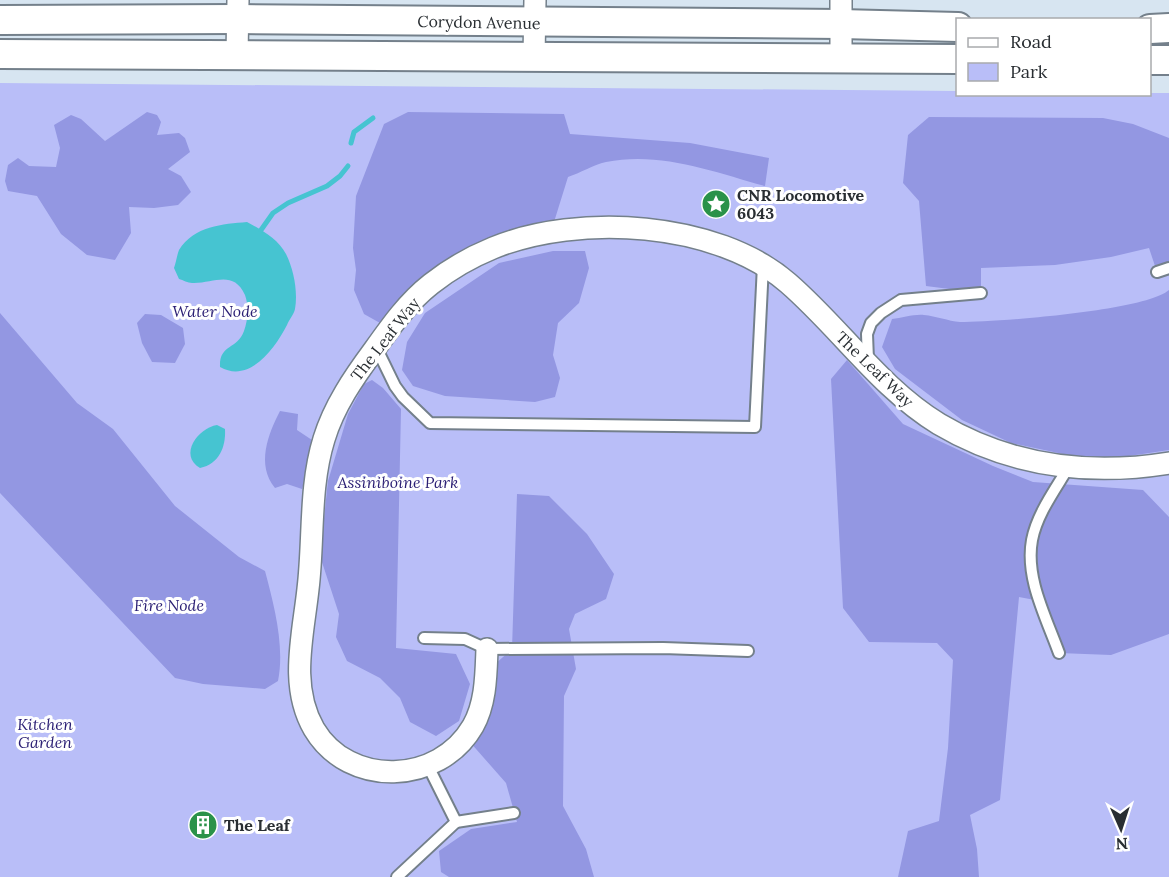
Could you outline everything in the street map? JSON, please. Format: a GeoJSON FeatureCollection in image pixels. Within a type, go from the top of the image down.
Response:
{"type":"FeatureCollection","features":[{"type":"Feature","properties":{"kind":"main road","name":"Corydon Avenue"},"geometry":{"type":"LineString","coordinates":[[0,20],[238,10],[841,12],[956,27]]}},
{"type":"Feature","properties":{"kind":"main road"},"geometry":{"type":"LineString","coordinates":[[1151,28],[1169,28]]}},
{"type":"Feature","properties":{"kind":"main road","name":"Corydon Avenue"},"geometry":{"type":"LineString","coordinates":[[0,54],[956,59]]}},
{"type":"Feature","properties":{"kind":"main road"},"geometry":{"type":"LineString","coordinates":[[1151,60],[1169,60]]}},
{"type":"Feature","properties":{"kind":"street"},"geometry":{"type":"LineString","coordinates":[[237,54],[238,10]]}},
{"type":"Feature","properties":{"kind":"street"},"geometry":{"type":"LineString","coordinates":[[534,57],[535,11]]}},
{"type":"Feature","properties":{"kind":"street"},"geometry":{"type":"LineString","coordinates":[[841,12],[841,58]]}},
{"type":"Feature","properties":{"kind":"street","name":"The Leaf Way"},"geometry":{"type":"LineString","coordinates":[[487,649],[485,692],[472,728],[444,756],[428,766],[412,770],[378,771],[358,767],[339,757],[327,747],[304,709],[298,677],[310,572],[315,488],[324,439],[346,391],[376,346],[409,304],[428,286],[451,269],[496,246],[523,238],[614,227],[679,233],[735,250],[787,281],[868,364],[918,410],[961,435],[1032,461],[1068,468],[1121,468],[1169,463]]}},
{"type":"Feature","properties":{"kind":"lane"},"geometry":{"type":"LineString","coordinates":[[376,346],[395,386],[430,423],[755,427],[763,265]]}},
{"type":"Feature","properties":{"kind":"lane"},"geometry":{"type":"LineString","coordinates":[[1157,272],[1169,268]]}},
{"type":"Feature","properties":{"kind":"lane"},"geometry":{"type":"LineString","coordinates":[[868,364],[867,334],[871,323],[895,304],[902,300],[981,293]]}},
{"type":"Feature","properties":{"kind":"lane"},"geometry":{"type":"LineString","coordinates":[[1059,653],[1034,584],[1030,560],[1032,538],[1039,519],[1068,468]]}},
{"type":"Feature","properties":{"kind":"lane"},"geometry":{"type":"LineString","coordinates":[[424,639],[465,639],[487,649],[663,648],[748,651]]}},
{"type":"Feature","properties":{"kind":"lane"},"geometry":{"type":"LineString","coordinates":[[428,766],[456,822]]}},
{"type":"Feature","properties":{"kind":"lane"},"geometry":{"type":"LineString","coordinates":[[397,877],[456,822],[514,813]]}},
{"type":"Feature","properties":{"kind":"green space","name":"Assiniboine Park"},"geometry":{"type":"Polygon","coordinates":[[[0,83],[956,91],[956,96],[1151,96],[1151,93],[1169,93],[1169,877],[0,877],[0,83]]]}},
{"type":"Feature","properties":{"kind":"green space"},"geometry":{"type":"Polygon","coordinates":[[[147,112],[157,115],[161,122],[157,135],[179,133],[185,138],[190,152],[168,169],[181,176],[191,192],[178,205],[154,208],[129,207],[131,233],[115,260],[87,255],[61,234],[37,196],[8,191],[5,181],[8,165],[18,158],[29,166],[56,167],[60,148],[54,125],[71,115],[81,119],[105,141],[147,112]]]}},
{"type":"Feature","properties":{"kind":"green space"},"geometry":{"type":"Polygon","coordinates":[[[408,112],[564,114],[570,134],[690,143],[769,158],[765,186],[707,169],[667,161],[626,159],[596,165],[568,177],[554,222],[501,238],[442,262],[380,323],[364,314],[354,290],[356,270],[353,248],[356,196],[384,124],[408,112]]]}},
{"type":"Feature","properties":{"kind":"green space"},"geometry":{"type":"Polygon","coordinates":[[[929,117],[1103,118],[1133,124],[1169,138],[1169,268],[1157,272],[1149,248],[1111,257],[1055,265],[981,268],[981,293],[926,286],[919,201],[903,183],[908,135],[929,117]]]}},
{"type":"Feature","properties":{"kind":"green space"},"geometry":{"type":"Polygon","coordinates":[[[553,251],[585,251],[589,268],[579,303],[558,323],[553,355],[560,378],[555,397],[535,402],[445,396],[413,386],[402,370],[407,342],[425,313],[499,263],[553,251]]]}},
{"type":"Feature","properties":{"kind":"green space"},"geometry":{"type":"Polygon","coordinates":[[[1169,290],[1169,450],[1096,461],[1011,443],[962,420],[895,369],[882,347],[892,319],[920,315],[960,322],[1069,314],[1131,304],[1169,290]]]}},
{"type":"Feature","properties":{"kind":"green space","name":"Fire Node"},"geometry":{"type":"Polygon","coordinates":[[[0,313],[77,403],[113,429],[175,506],[239,557],[265,571],[279,640],[278,681],[265,689],[203,684],[175,678],[0,493],[0,313]]]}},
{"type":"Feature","properties":{"kind":"green space"},"geometry":{"type":"Polygon","coordinates":[[[145,314],[161,315],[183,328],[185,344],[175,363],[152,362],[142,343],[137,323],[145,314]]]}},
{"type":"Feature","properties":{"kind":"green space"},"geometry":{"type":"Polygon","coordinates":[[[847,360],[903,424],[1033,482],[1143,490],[1169,517],[1169,634],[1111,655],[1059,653],[1040,601],[1019,597],[1000,800],[970,815],[977,849],[979,877],[898,877],[908,831],[939,821],[948,748],[953,660],[937,643],[869,642],[843,608],[831,379],[847,360]]]}},
{"type":"Feature","properties":{"kind":"green space"},"geometry":{"type":"Polygon","coordinates":[[[372,380],[383,388],[401,409],[396,648],[456,654],[470,684],[459,721],[436,736],[410,722],[400,698],[380,678],[347,661],[336,637],[339,614],[320,556],[328,481],[348,414],[364,384],[372,380]]]}},
{"type":"Feature","properties":{"kind":"green space"},"geometry":{"type":"Polygon","coordinates":[[[280,411],[298,414],[297,430],[312,440],[308,470],[302,489],[287,484],[275,488],[266,470],[268,439],[280,411]]]}},
{"type":"Feature","properties":{"kind":"green space"},"geometry":{"type":"Polygon","coordinates":[[[517,494],[549,496],[587,534],[614,574],[606,599],[575,614],[569,629],[576,669],[564,696],[563,806],[586,849],[594,877],[449,877],[441,872],[439,851],[471,829],[517,822],[506,783],[469,741],[493,666],[512,649],[517,494]]]}},
{"type":"Feature","properties":{"kind":"shaded area"},"geometry":{"type":"Polygon","coordinates":[[[247,222],[274,239],[283,249],[295,281],[296,302],[293,315],[268,353],[251,367],[241,371],[231,371],[220,367],[220,360],[222,354],[241,337],[244,331],[247,313],[245,295],[235,282],[228,280],[189,283],[179,279],[174,268],[179,250],[193,236],[210,228],[247,222]]]}},
{"type":"Feature","properties":{"kind":"shaded area"},"geometry":{"type":"Polygon","coordinates":[[[217,425],[225,429],[223,448],[217,459],[200,468],[191,456],[193,443],[203,431],[217,425]]]}},
{"type":"Feature","properties":{"kind":"waterway"},"geometry":{"type":"LineString","coordinates":[[351,143],[354,132],[373,118]]}},
{"type":"Feature","properties":{"kind":"waterway"},"geometry":{"type":"LineString","coordinates":[[261,230],[273,213],[288,203],[327,186],[348,166]]}},
{"type":"Feature","properties":{"kind":"place","name":"CNR Locomotive 6043"},"geometry":{"type":"Point","coordinates":[716,204]}},
{"type":"Feature","properties":{"kind":"place","name":"The Leaf"},"geometry":{"type":"Point","coordinates":[203,825]}},
{"type":"Feature","properties":{"kind":"park label","name":"Water Node"},"geometry":{"type":"Point","coordinates":[215,311]}},
{"type":"Feature","properties":{"kind":"park label","name":"Kitchen Garden"},"geometry":{"type":"Point","coordinates":[45,733]}}]}
